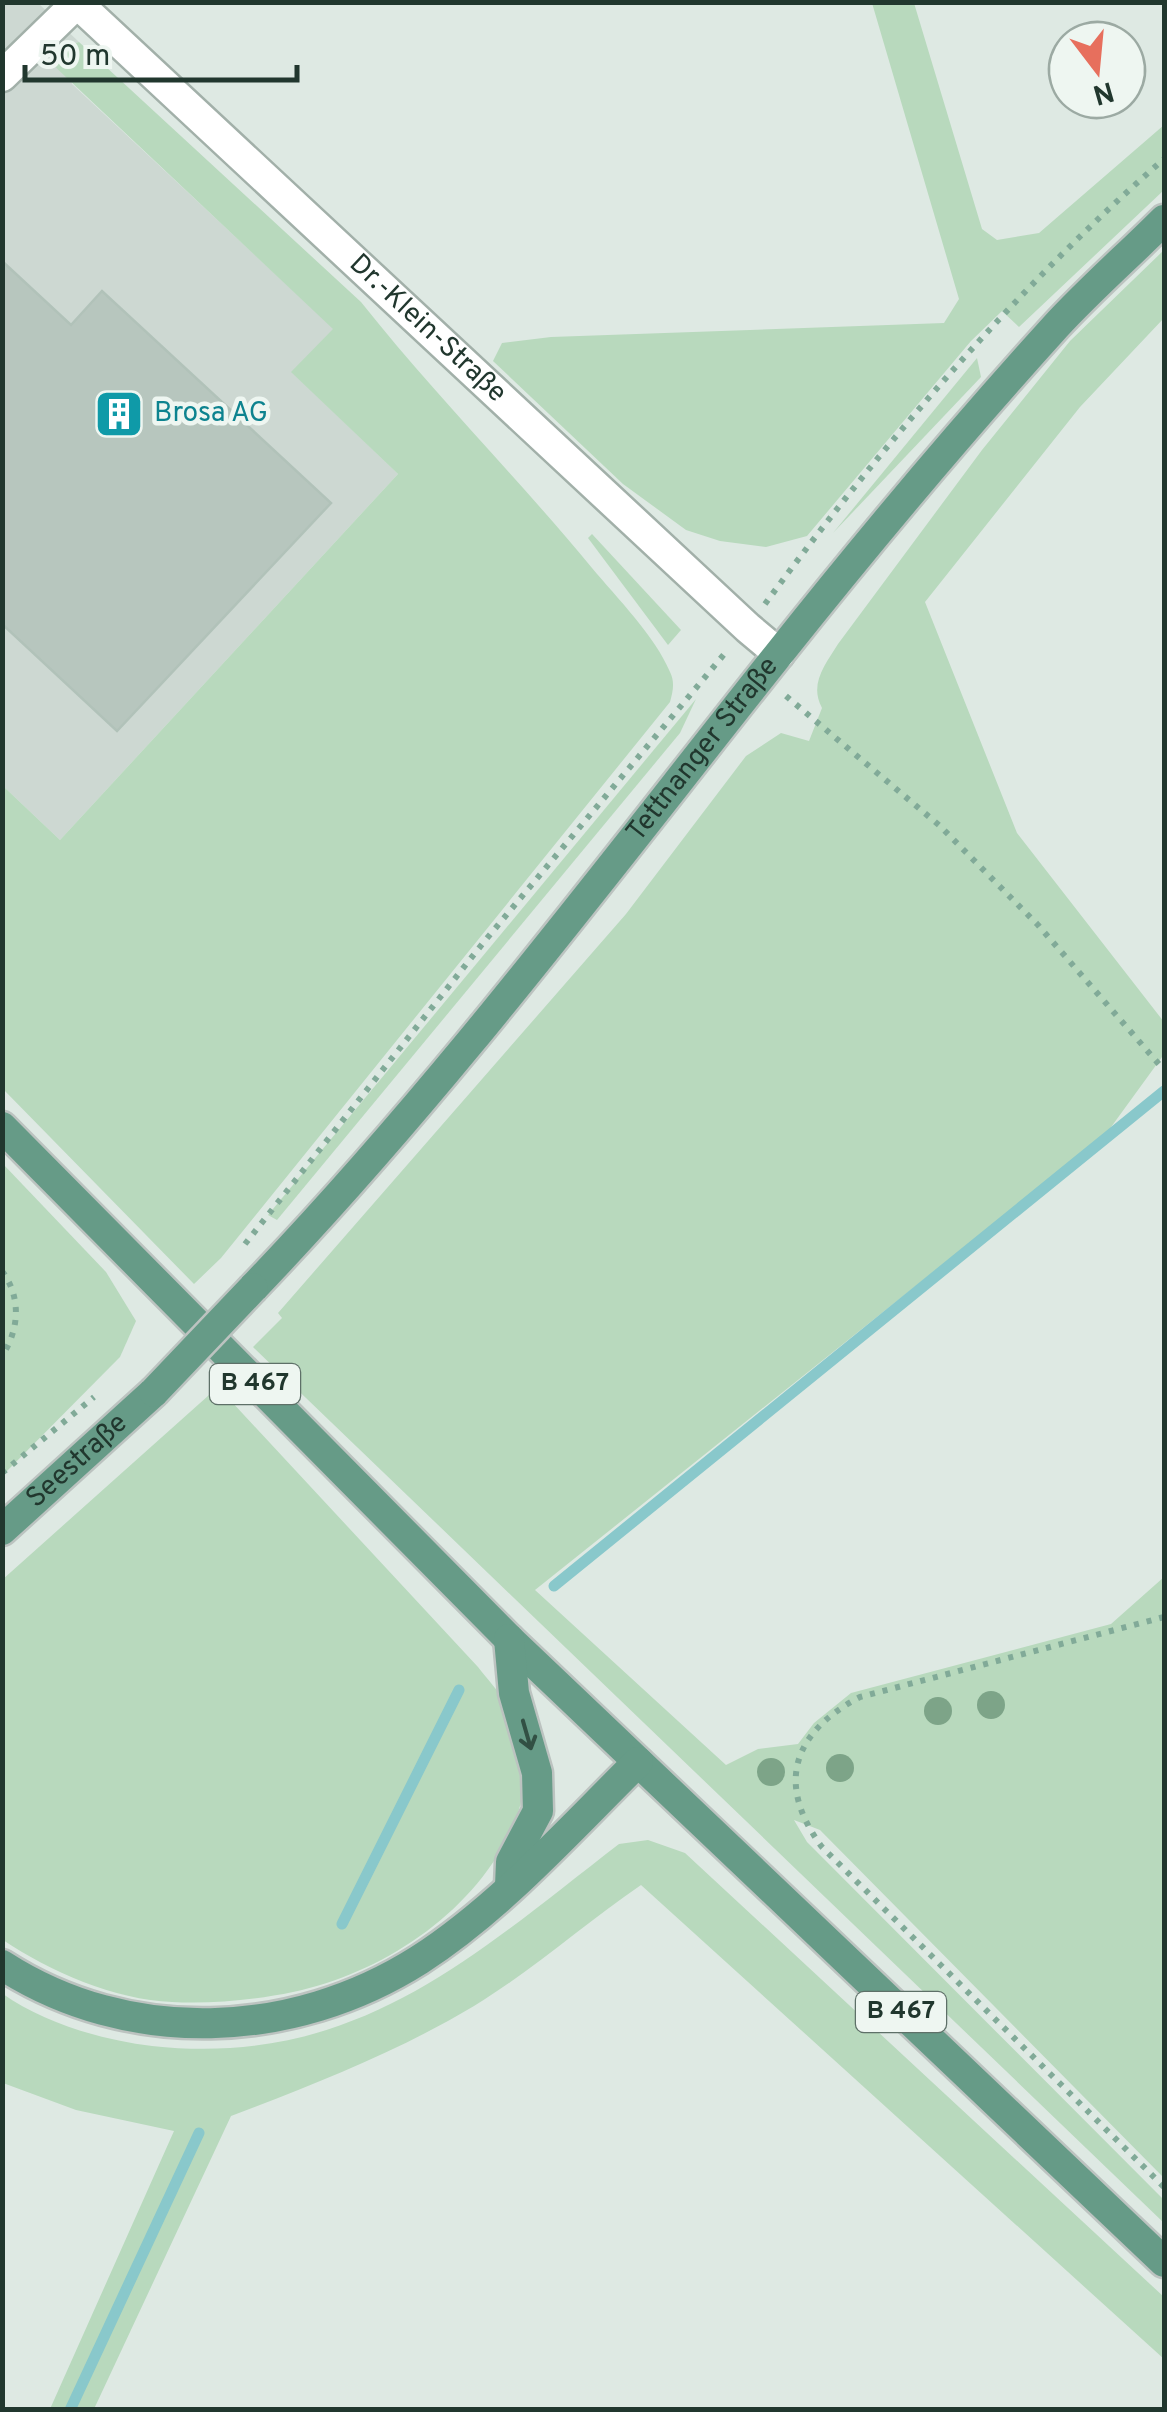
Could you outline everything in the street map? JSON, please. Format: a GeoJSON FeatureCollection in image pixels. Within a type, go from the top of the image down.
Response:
{"type":"FeatureCollection","features":[{"type":"Feature","properties":{"kind":"main road","name":"Tettnanger Straße"},"geometry":{"type":"LineString","coordinates":[[154,1392],[317,1221],[502,1006],[771,665],[1059,323],[1164,220]]}},
{"type":"Feature","properties":{"kind":"main road","name":"B 467"},"geometry":{"type":"LineString","coordinates":[[2,1127],[509,1639],[1164,2262]]}},
{"type":"Feature","properties":{"kind":"main road","name":"Seestraße"},"geometry":{"type":"LineString","coordinates":[[2,1530],[154,1392]]}},
{"type":"Feature","properties":{"kind":"main road"},"geometry":{"type":"LineString","coordinates":[[509,1639],[514,1694],[537,1773],[538,1811],[510,1862],[510,1886]]}},
{"type":"Feature","properties":{"kind":"main road"},"geometry":{"type":"LineString","coordinates":[[2,1965],[32,1984],[138,2020],[187,2025],[250,2022],[302,2010],[370,1985],[418,1960],[477,1916],[638,1762]]}},
{"type":"Feature","properties":{"kind":"street"},"geometry":{"type":"LineString","coordinates":[[2,76],[76,3]]}},
{"type":"Feature","properties":{"kind":"street","name":"Dr.-Klein-Straße"},"geometry":{"type":"LineString","coordinates":[[76,3],[748,628],[771,665]]}},
{"type":"Feature","properties":{"kind":"path"},"geometry":{"type":"LineString","coordinates":[[240,1250],[483,943],[748,628],[810,543],[974,347],[1112,204],[1164,159]]}},
{"type":"Feature","properties":{"kind":"path"},"geometry":{"type":"LineString","coordinates":[[771,665],[1038,925],[1164,1070]]}},
{"type":"Feature","properties":{"kind":"path"},"geometry":{"type":"LineString","coordinates":[[2,1272],[17,1311],[14,1338],[2,1356]]}},
{"type":"Feature","properties":{"kind":"path"},"geometry":{"type":"LineString","coordinates":[[2,1476],[99,1392]]}},
{"type":"Feature","properties":{"kind":"path"},"geometry":{"type":"LineString","coordinates":[[1164,1617],[860,1697],[840,1708],[807,1738],[794,1784],[805,1824],[822,1847],[1164,2187]]}},
{"type":"Feature","properties":{"kind":"shaded area"},"geometry":{"type":"Polygon","coordinates":[[[2,3],[38,3],[79,42],[65,46],[72,84],[334,329],[292,372],[398,474],[60,840],[3,786],[2,3]]]}},
{"type":"Feature","properties":{"kind":"green space"},"geometry":{"type":"Polygon","coordinates":[[[872,3],[914,3],[982,229],[997,240],[1039,233],[1164,125],[1164,190],[1019,327],[1002,311],[971,341],[807,536],[766,547],[720,541],[686,530],[623,484],[493,361],[502,343],[551,337],[944,323],[959,299],[872,3]]]}},
{"type":"Feature","properties":{"kind":"green space"},"geometry":{"type":"Polygon","coordinates":[[[79,42],[361,302],[635,618],[663,658],[673,683],[670,702],[221,1258],[194,1284],[3,1089],[3,786],[60,840],[398,474],[291,372],[333,329],[50,62],[65,46],[79,42]]]}},
{"type":"Feature","properties":{"kind":"green space"},"geometry":{"type":"Polygon","coordinates":[[[1164,250],[1164,318],[1080,407],[925,602],[1017,833],[1164,1022],[1164,1059],[1106,1134],[535,1590],[726,1765],[758,1749],[798,1744],[814,1723],[851,1693],[1111,1624],[1164,1577],[1164,2178],[820,1830],[794,1820],[807,1842],[1164,2200],[1164,2223],[253,1347],[282,1318],[278,1313],[626,914],[746,756],[781,733],[809,741],[822,708],[817,691],[820,675],[838,644],[982,450],[1070,341],[1164,250]]]}},
{"type":"Feature","properties":{"kind":"green space"},"geometry":{"type":"Polygon","coordinates":[[[977,358],[981,377],[833,533],[977,358]]]}},
{"type":"Feature","properties":{"kind":"green space"},"geometry":{"type":"Polygon","coordinates":[[[592,534],[681,630],[668,645],[588,538],[592,534]]]}},
{"type":"Feature","properties":{"kind":"green space"},"geometry":{"type":"Polygon","coordinates":[[[696,699],[680,733],[277,1220],[268,1215],[696,699]]]}},
{"type":"Feature","properties":{"kind":"green space"},"geometry":{"type":"Polygon","coordinates":[[[3,1164],[106,1272],[136,1321],[120,1357],[3,1475],[3,1164]]]}},
{"type":"Feature","properties":{"kind":"green space"},"geometry":{"type":"Polygon","coordinates":[[[218,1387],[496,1690],[515,1729],[523,1790],[512,1829],[474,1887],[422,1935],[392,1954],[327,1983],[278,1995],[217,2002],[150,2000],[83,1982],[3,1940],[2,1580],[218,1387]]]}},
{"type":"Feature","properties":{"kind":"green space"},"geometry":{"type":"Polygon","coordinates":[[[648,1840],[685,1853],[1164,2297],[1164,2359],[641,1885],[517,1977],[445,2023],[355,2066],[231,2116],[94,2409],[50,2409],[174,2131],[76,2110],[3,2083],[3,1994],[55,2022],[133,2043],[224,2048],[290,2040],[350,2022],[406,1996],[512,1927],[619,1844],[648,1840]]]}},
{"type":"Feature","properties":{"kind":"building","name":"Brosa AG"},"geometry":{"type":"Polygon","coordinates":[[[2,261],[71,325],[102,291],[331,503],[117,731],[2,624],[2,261]]]}},
{"type":"Feature","properties":{"kind":"waterway"},"geometry":{"type":"LineString","coordinates":[[554,1586],[1164,1091]]}},
{"type":"Feature","properties":{"kind":"waterway"},"geometry":{"type":"LineString","coordinates":[[342,1924],[459,1690]]}},
{"type":"Feature","properties":{"kind":"waterway"},"geometry":{"type":"LineString","coordinates":[[70,2410],[199,2133]]}},
{"type":"Feature","properties":{"kind":"place","name":"Brosa AG"},"geometry":{"type":"Point","coordinates":[119,414]}}]}
